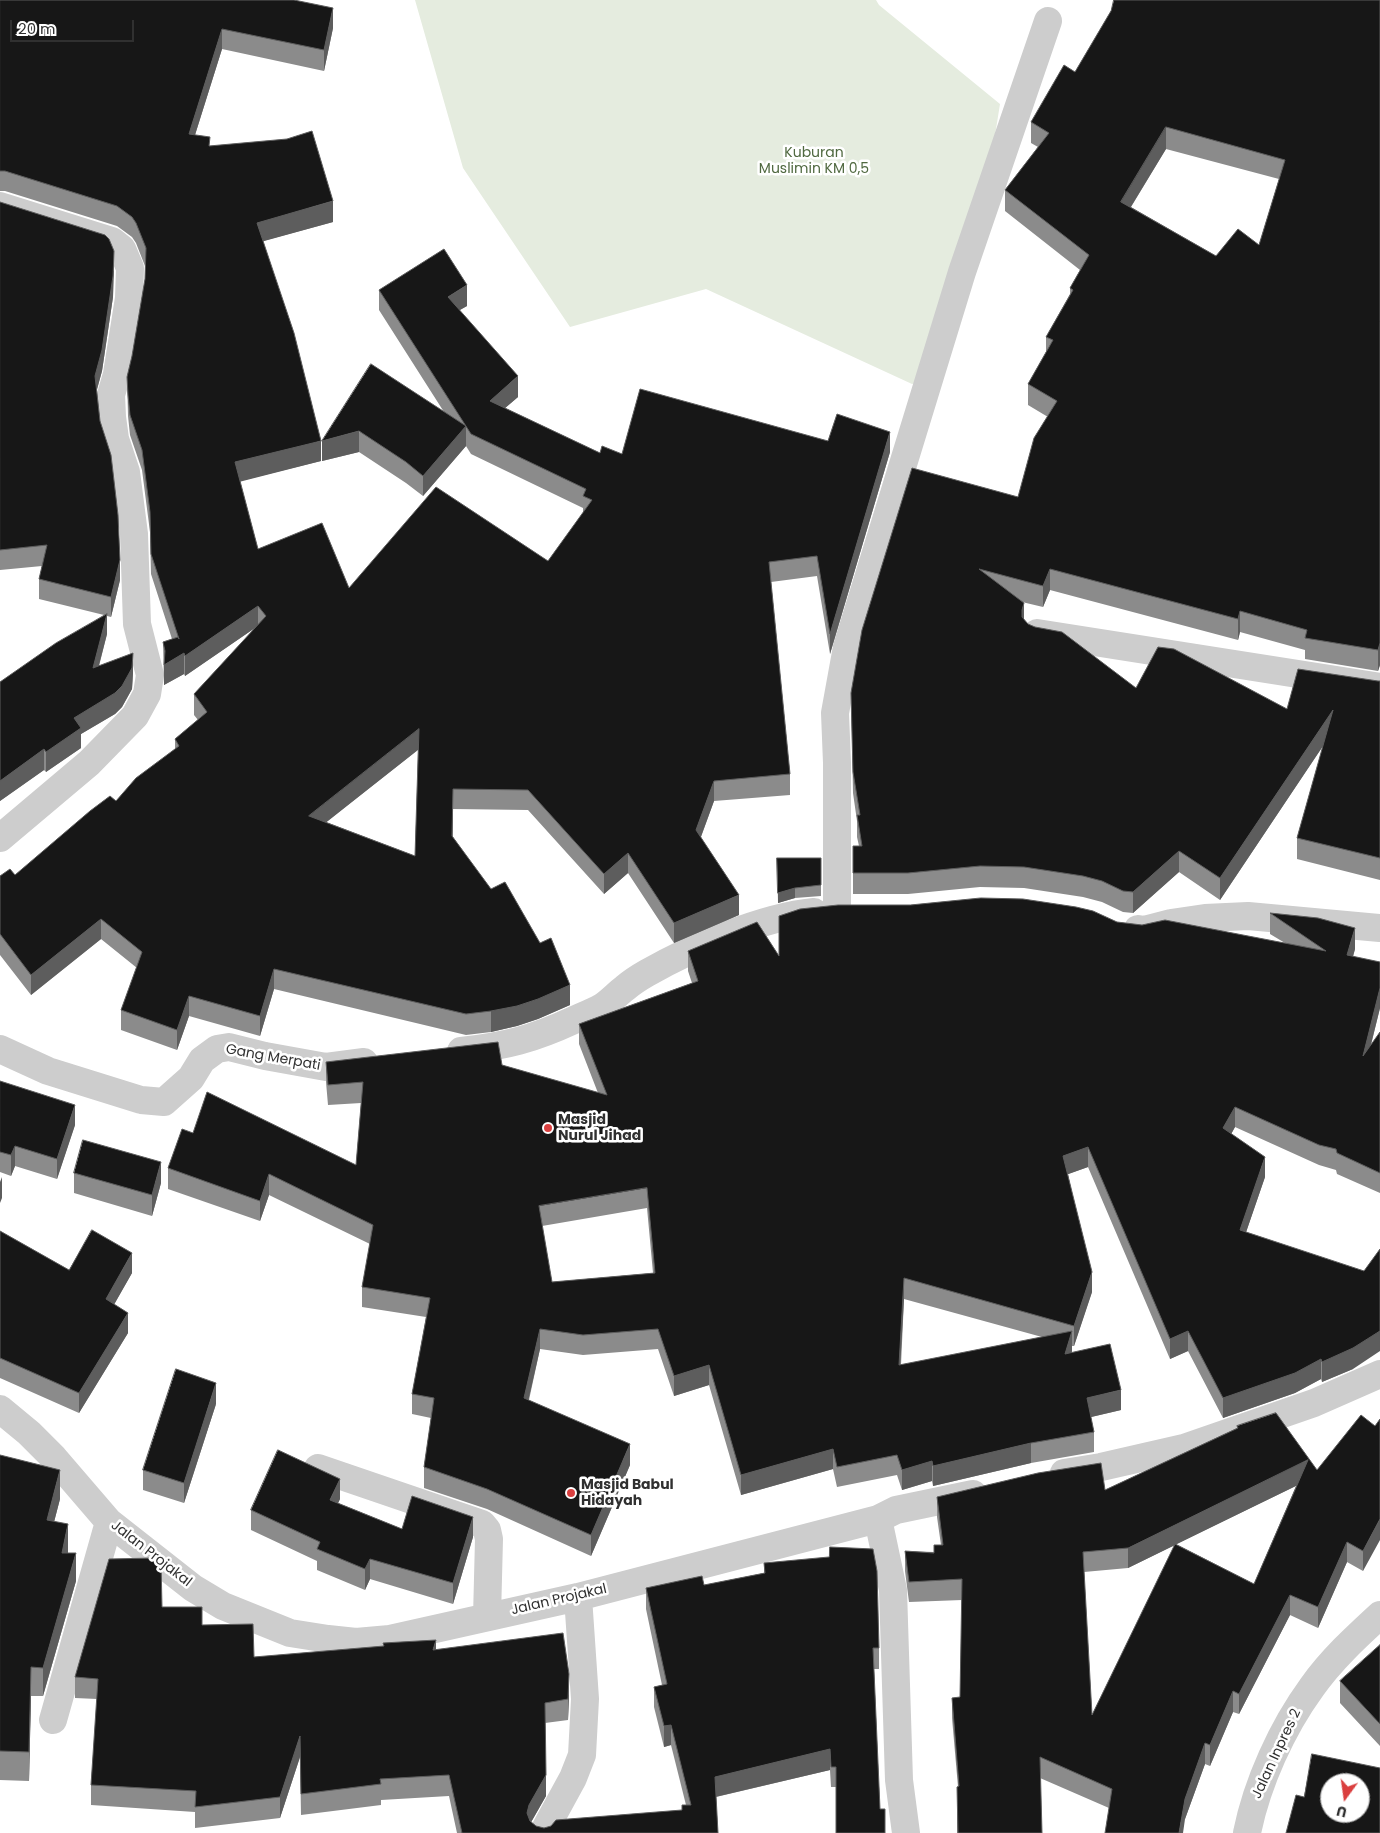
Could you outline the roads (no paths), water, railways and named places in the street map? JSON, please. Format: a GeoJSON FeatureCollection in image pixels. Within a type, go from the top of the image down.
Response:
{"type":"FeatureCollection","features":[{"type":"Feature","properties":{"kind":"street"},"geometry":{"type":"LineString","coordinates":[[838,910],[835,713],[847,647],[962,272],[1048,21]]}},
{"type":"Feature","properties":{"kind":"street"},"geometry":{"type":"LineString","coordinates":[[0,206],[112,240],[122,249],[130,268],[129,298],[117,374],[111,395],[112,417],[115,439],[126,472],[134,534],[137,624],[150,675],[147,694],[135,716],[89,763],[0,838]]}},
{"type":"Feature","properties":{"kind":"street"},"geometry":{"type":"LineString","coordinates":[[1037,633],[1380,687]]}},
{"type":"Feature","properties":{"kind":"street"},"geometry":{"type":"LineString","coordinates":[[439,1053],[494,1047],[544,1034],[603,1006],[625,987],[647,973],[700,948],[747,929],[797,914],[838,910],[864,910]]}},
{"type":"Feature","properties":{"kind":"street"},"geometry":{"type":"LineString","coordinates":[[1112,924],[1119,927],[1144,930],[1170,923],[1205,918],[1248,916],[1380,928]]}},
{"type":"Feature","properties":{"kind":"street","name":"Gang Merpati"},"geometry":{"type":"LineString","coordinates":[[0,1049],[57,1074],[141,1100],[164,1102],[191,1078],[202,1060],[218,1049],[229,1047],[264,1056],[326,1067],[393,1059]]}},
{"type":"Feature","properties":{"kind":"street"},"geometry":{"type":"LineString","coordinates":[[1044,1476],[1101,1467],[1184,1448],[1314,1402],[1380,1374]]}},
{"type":"Feature","properties":{"kind":"street","name":"Jalan Projakal"},"geometry":{"type":"LineString","coordinates":[[0,1409],[29,1433],[54,1458],[109,1522],[193,1588],[223,1606],[290,1633],[328,1640],[377,1641],[578,1597],[878,1519],[896,1510],[998,1488]]}},
{"type":"Feature","properties":{"kind":"street"},"geometry":{"type":"LineString","coordinates":[[318,1468],[482,1524],[487,1530],[489,1539],[487,1617]]}},
{"type":"Feature","properties":{"kind":"street"},"geometry":{"type":"LineString","coordinates":[[878,1519],[893,1590],[900,1780],[906,1833]]}},
{"type":"Feature","properties":{"kind":"street"},"geometry":{"type":"LineString","coordinates":[[53,1720],[109,1522]]}},
{"type":"Feature","properties":{"kind":"street"},"geometry":{"type":"LineString","coordinates":[[543,1833],[573,1778],[582,1755],[585,1699],[578,1597]]}},
{"type":"Feature","properties":{"kind":"street","name":"Jalan Inpres 2"},"geometry":{"type":"LineString","coordinates":[[1247,1833],[1254,1804],[1264,1776],[1298,1708],[1313,1686],[1343,1651],[1380,1615]]}},
{"type":"Feature","properties":{"kind":"place","name":"Masjid Nurul Jihad"},"geometry":{"type":"Point","coordinates":[548,1128]}},
{"type":"Feature","properties":{"kind":"place","name":"Masjid Babul Hidayah"},"geometry":{"type":"Point","coordinates":[571,1493]}},
{"type":"Feature","properties":{"kind":"park label","name":"Kuburan Muslimin KM 0,5"},"geometry":{"type":"Point","coordinates":[814,162]}}]}
